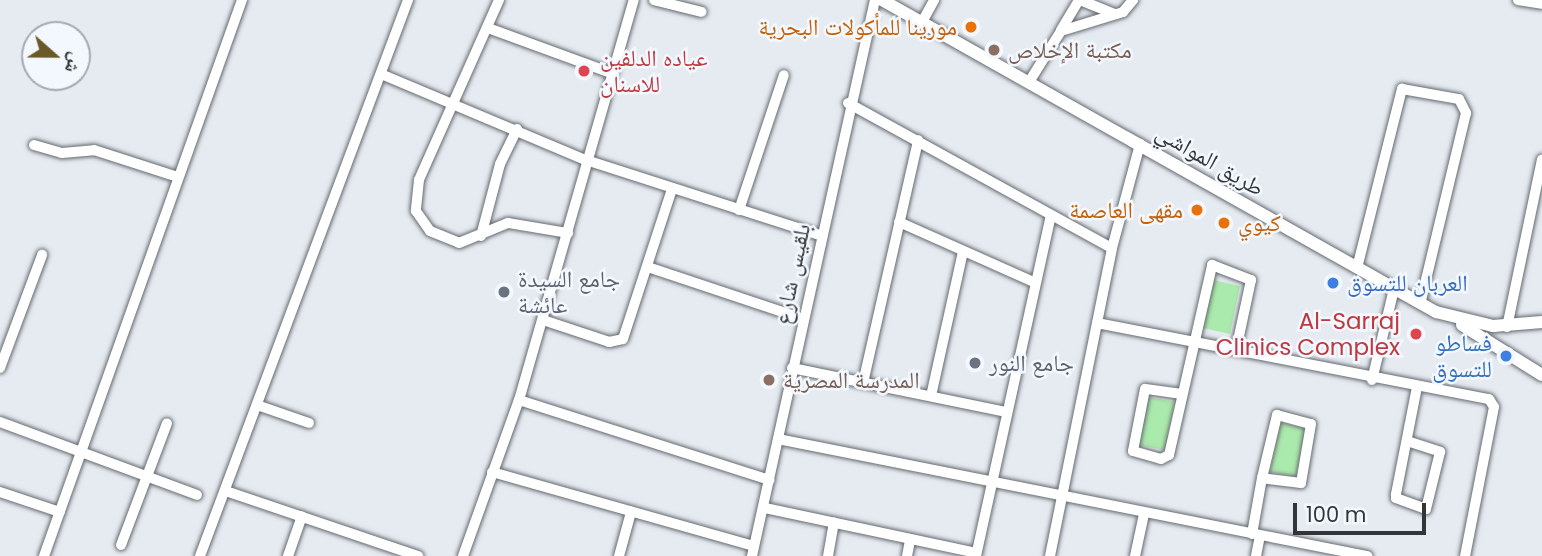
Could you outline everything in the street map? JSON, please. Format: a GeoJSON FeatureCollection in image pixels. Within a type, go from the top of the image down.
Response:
{"type":"FeatureCollection","features":[{"type":"Feature","properties":{"kind":"main road","name":"طريق المواشي"},"geometry":{"type":"LineString","coordinates":[[883,0],[1420,304],[1453,319],[1507,327],[1542,321]]}},
{"type":"Feature","properties":{"kind":"main road","name":"طريق المواشي"},"geometry":{"type":"LineString","coordinates":[[1527,324],[1542,315]]}},
{"type":"Feature","properties":{"kind":"main road"},"geometry":{"type":"LineString","coordinates":[[1453,319],[1542,375]]}},
{"type":"Feature","properties":{"kind":"street"},"geometry":{"type":"LineString","coordinates":[[44,556],[242,0]]}},
{"type":"Feature","properties":{"kind":"street"},"geometry":{"type":"LineString","coordinates":[[200,556],[408,0]]}},
{"type":"Feature","properties":{"kind":"street"},"geometry":{"type":"LineString","coordinates":[[499,0],[419,180],[416,211],[444,240],[481,236],[520,223],[568,233]]}},
{"type":"Feature","properties":{"kind":"street"},"geometry":{"type":"LineString","coordinates":[[463,556],[519,400],[634,0]]}},
{"type":"Feature","properties":{"kind":"street"},"geometry":{"type":"LineString","coordinates":[[654,0],[702,12]]}},
{"type":"Feature","properties":{"kind":"street","name":"بلقيس شارع"},"geometry":{"type":"LineString","coordinates":[[753,551],[765,508],[848,103],[875,0]]}},
{"type":"Feature","properties":{"kind":"street"},"geometry":{"type":"LineString","coordinates":[[922,22],[934,0]]}},
{"type":"Feature","properties":{"kind":"street"},"geometry":{"type":"LineString","coordinates":[[1029,82],[1079,0],[1114,14]]}},
{"type":"Feature","properties":{"kind":"street"},"geometry":{"type":"LineString","coordinates":[[1061,31],[1114,14],[1133,0]]}},
{"type":"Feature","properties":{"kind":"street"},"geometry":{"type":"LineString","coordinates":[[1518,0],[1542,4]]}},
{"type":"Feature","properties":{"kind":"street"},"geometry":{"type":"LineString","coordinates":[[488,28],[611,73]]}},
{"type":"Feature","properties":{"kind":"street"},"geometry":{"type":"LineString","coordinates":[[381,74],[455,102],[586,160],[820,235]]}},
{"type":"Feature","properties":{"kind":"street"},"geometry":{"type":"LineString","coordinates":[[739,210],[784,75]]}},
{"type":"Feature","properties":{"kind":"street"},"geometry":{"type":"LineString","coordinates":[[1357,268],[1402,89],[1459,99],[1466,113],[1420,304]]}},
{"type":"Feature","properties":{"kind":"street"},"geometry":{"type":"LineString","coordinates":[[848,103],[1112,248]]}},
{"type":"Feature","properties":{"kind":"street"},"geometry":{"type":"LineString","coordinates":[[481,236],[500,164],[517,129]]}},
{"type":"Feature","properties":{"kind":"street"},"geometry":{"type":"LineString","coordinates":[[863,383],[918,140]]}},
{"type":"Feature","properties":{"kind":"street"},"geometry":{"type":"LineString","coordinates":[[1050,556],[1112,248],[1139,144]]}},
{"type":"Feature","properties":{"kind":"street"},"geometry":{"type":"LineString","coordinates":[[34,145],[62,153],[103,152],[178,177]]}},
{"type":"Feature","properties":{"kind":"street"},"geometry":{"type":"LineString","coordinates":[[1507,327],[1542,160]]}},
{"type":"Feature","properties":{"kind":"street"},"geometry":{"type":"LineString","coordinates":[[542,320],[619,342],[648,267],[672,189]]}},
{"type":"Feature","properties":{"kind":"street"},"geometry":{"type":"LineString","coordinates":[[765,508],[976,554],[1034,282],[1051,215]]}},
{"type":"Feature","properties":{"kind":"street"},"geometry":{"type":"LineString","coordinates":[[899,222],[962,253],[1034,282]]}},
{"type":"Feature","properties":{"kind":"street"},"geometry":{"type":"LineString","coordinates":[[931,396],[962,253]]}},
{"type":"Feature","properties":{"kind":"street"},"geometry":{"type":"LineString","coordinates":[[0,368],[42,255]]}},
{"type":"Feature","properties":{"kind":"street"},"geometry":{"type":"LineString","coordinates":[[1182,394],[1145,389],[1133,452],[1168,458],[1210,268],[1218,264],[1252,284],[1236,351]]}},
{"type":"Feature","properties":{"kind":"street"},"geometry":{"type":"LineString","coordinates":[[648,267],[803,319]]}},
{"type":"Feature","properties":{"kind":"street"},"geometry":{"type":"LineString","coordinates":[[1372,380],[1394,289]]}},
{"type":"Feature","properties":{"kind":"street"},"geometry":{"type":"LineString","coordinates":[[1097,323],[1192,345],[1236,351],[1493,402],[1465,556]]}},
{"type":"Feature","properties":{"kind":"street"},"geometry":{"type":"LineString","coordinates":[[792,368],[1006,412]]}},
{"type":"Feature","properties":{"kind":"street"},"geometry":{"type":"LineString","coordinates":[[1407,441],[1440,452],[1426,509],[1396,498],[1417,387]]}},
{"type":"Feature","properties":{"kind":"street"},"geometry":{"type":"LineString","coordinates":[[519,400],[770,480]]}},
{"type":"Feature","properties":{"kind":"street"},"geometry":{"type":"LineString","coordinates":[[257,405],[309,423]]}},
{"type":"Feature","properties":{"kind":"street"},"geometry":{"type":"LineString","coordinates":[[1256,556],[1262,478],[1278,415],[1311,424],[1301,483],[1262,478]]}},
{"type":"Feature","properties":{"kind":"street"},"geometry":{"type":"LineString","coordinates":[[0,422],[197,495]]}},
{"type":"Feature","properties":{"kind":"street"},"geometry":{"type":"LineString","coordinates":[[121,545],[167,423]]}},
{"type":"Feature","properties":{"kind":"street"},"geometry":{"type":"LineString","coordinates":[[778,439],[1144,514],[1367,556]]}},
{"type":"Feature","properties":{"kind":"street"},"geometry":{"type":"LineString","coordinates":[[492,472],[753,551]]}},
{"type":"Feature","properties":{"kind":"street"},"geometry":{"type":"LineString","coordinates":[[226,491],[418,556]]}},
{"type":"Feature","properties":{"kind":"street"},"geometry":{"type":"LineString","coordinates":[[0,492],[60,512]]}},
{"type":"Feature","properties":{"kind":"street"},"geometry":{"type":"LineString","coordinates":[[619,556],[631,512]]}},
{"type":"Feature","properties":{"kind":"street"},"geometry":{"type":"LineString","coordinates":[[1135,556],[1144,514]]}},
{"type":"Feature","properties":{"kind":"street"},"geometry":{"type":"LineString","coordinates":[[288,556],[302,516]]}},
{"type":"Feature","properties":{"kind":"street"},"geometry":{"type":"LineString","coordinates":[[828,556],[834,523]]}},
{"type":"Feature","properties":{"kind":"street"},"geometry":{"type":"LineString","coordinates":[[907,556],[910,540]]}},
{"type":"Feature","properties":{"kind":"green space"},"geometry":{"type":"Polygon","coordinates":[[[1213,280],[1240,286],[1230,334],[1203,328],[1213,280]]]}},
{"type":"Feature","properties":{"kind":"green space"},"geometry":{"type":"Polygon","coordinates":[[[1147,397],[1175,402],[1165,450],[1138,445],[1147,397]]]}},
{"type":"Feature","properties":{"kind":"green space"},"geometry":{"type":"Polygon","coordinates":[[[1280,423],[1307,429],[1298,477],[1270,472],[1280,423]]]}},
{"type":"Feature","properties":{"kind":"place","name":"مورينا للمأكولات البحرية"},"geometry":{"type":"Point","coordinates":[971,27]}},
{"type":"Feature","properties":{"kind":"place","name":"مكتبة الإخلاص"},"geometry":{"type":"Point","coordinates":[994,50]}},
{"type":"Feature","properties":{"kind":"place","name":"عياده الدلفين للاسنان"},"geometry":{"type":"Point","coordinates":[584,71]}},
{"type":"Feature","properties":{"kind":"place","name":"مقهى العاصمة"},"geometry":{"type":"Point","coordinates":[1197,210]}},
{"type":"Feature","properties":{"kind":"place","name":"كيوي"},"geometry":{"type":"Point","coordinates":[1224,223]}},
{"type":"Feature","properties":{"kind":"place","name":"العربان للتسوق"},"geometry":{"type":"Point","coordinates":[1333,283]}},
{"type":"Feature","properties":{"kind":"place","name":"جامع السيدة عائشة"},"geometry":{"type":"Point","coordinates":[504,292]}},
{"type":"Feature","properties":{"kind":"place","name":"Al-Sarraj Clinics Complex"},"geometry":{"type":"Point","coordinates":[1416,334]}},
{"type":"Feature","properties":{"kind":"place","name":"فساطو للتسوق"},"geometry":{"type":"Point","coordinates":[1506,356]}},
{"type":"Feature","properties":{"kind":"place","name":"جامع النور"},"geometry":{"type":"Point","coordinates":[975,363]}},
{"type":"Feature","properties":{"kind":"place","name":"المدرسة المصرية"},"geometry":{"type":"Point","coordinates":[769,380]}}]}
